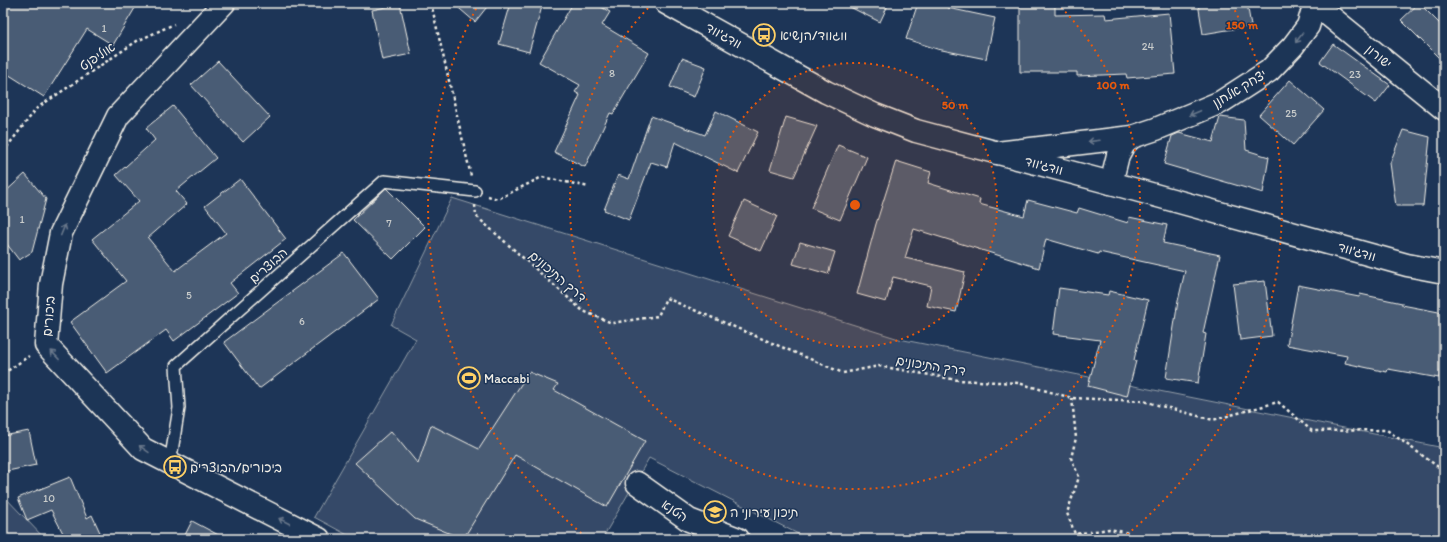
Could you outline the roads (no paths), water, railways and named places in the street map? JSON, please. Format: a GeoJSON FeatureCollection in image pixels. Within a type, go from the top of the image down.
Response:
{"type":"FeatureCollection","features":[{"type":"Feature","properties":{"kind":"street","name":"ביכורים"},"geometry":{"type":"LineString","coordinates":[[224,3],[118,116],[62,233],[51,284],[46,345],[142,449],[319,539]]}},
{"type":"Feature","properties":{"kind":"street","name":"וודג'ווד"},"geometry":{"type":"LineString","coordinates":[[666,3],[826,92],[875,115],[916,131],[1111,183],[1407,266],[1444,272]]}},
{"type":"Feature","properties":{"kind":"street","name":"יצחק אלחנן"},"geometry":{"type":"LineString","coordinates":[[997,153],[1132,137],[1156,129],[1221,102],[1269,71],[1293,46],[1308,26],[1315,3]]}},
{"type":"Feature","properties":{"kind":"street","name":"ישורון"},"geometry":{"type":"LineString","coordinates":[[1315,3],[1444,109]]}},
{"type":"Feature","properties":{"kind":"street"},"geometry":{"type":"LineString","coordinates":[[1111,183],[1118,155],[1124,144],[1132,137]]}},
{"type":"Feature","properties":{"kind":"street","name":"הטנא"},"geometry":{"type":"LineString","coordinates":[[636,483],[689,520],[738,539]]}},
{"type":"Feature","properties":{"kind":"lane","name":"הבוצרים"},"geometry":{"type":"LineString","coordinates":[[170,463],[179,408],[176,366],[384,181],[475,191]]}},
{"type":"Feature","properties":{"kind":"place","name":"ווגווד/הנשיא"},"geometry":{"type":"Point","coordinates":[764,35]}},
{"type":"Feature","properties":{"kind":"place","name":"Maccabi"},"geometry":{"type":"Point","coordinates":[469,378]}},
{"type":"Feature","properties":{"kind":"place","name":"ביכורים/הבוצרים"},"geometry":{"type":"Point","coordinates":[175,467]}},
{"type":"Feature","properties":{"kind":"place","name":"תיכון עירוני ה"},"geometry":{"type":"Point","coordinates":[715,512]}}]}
